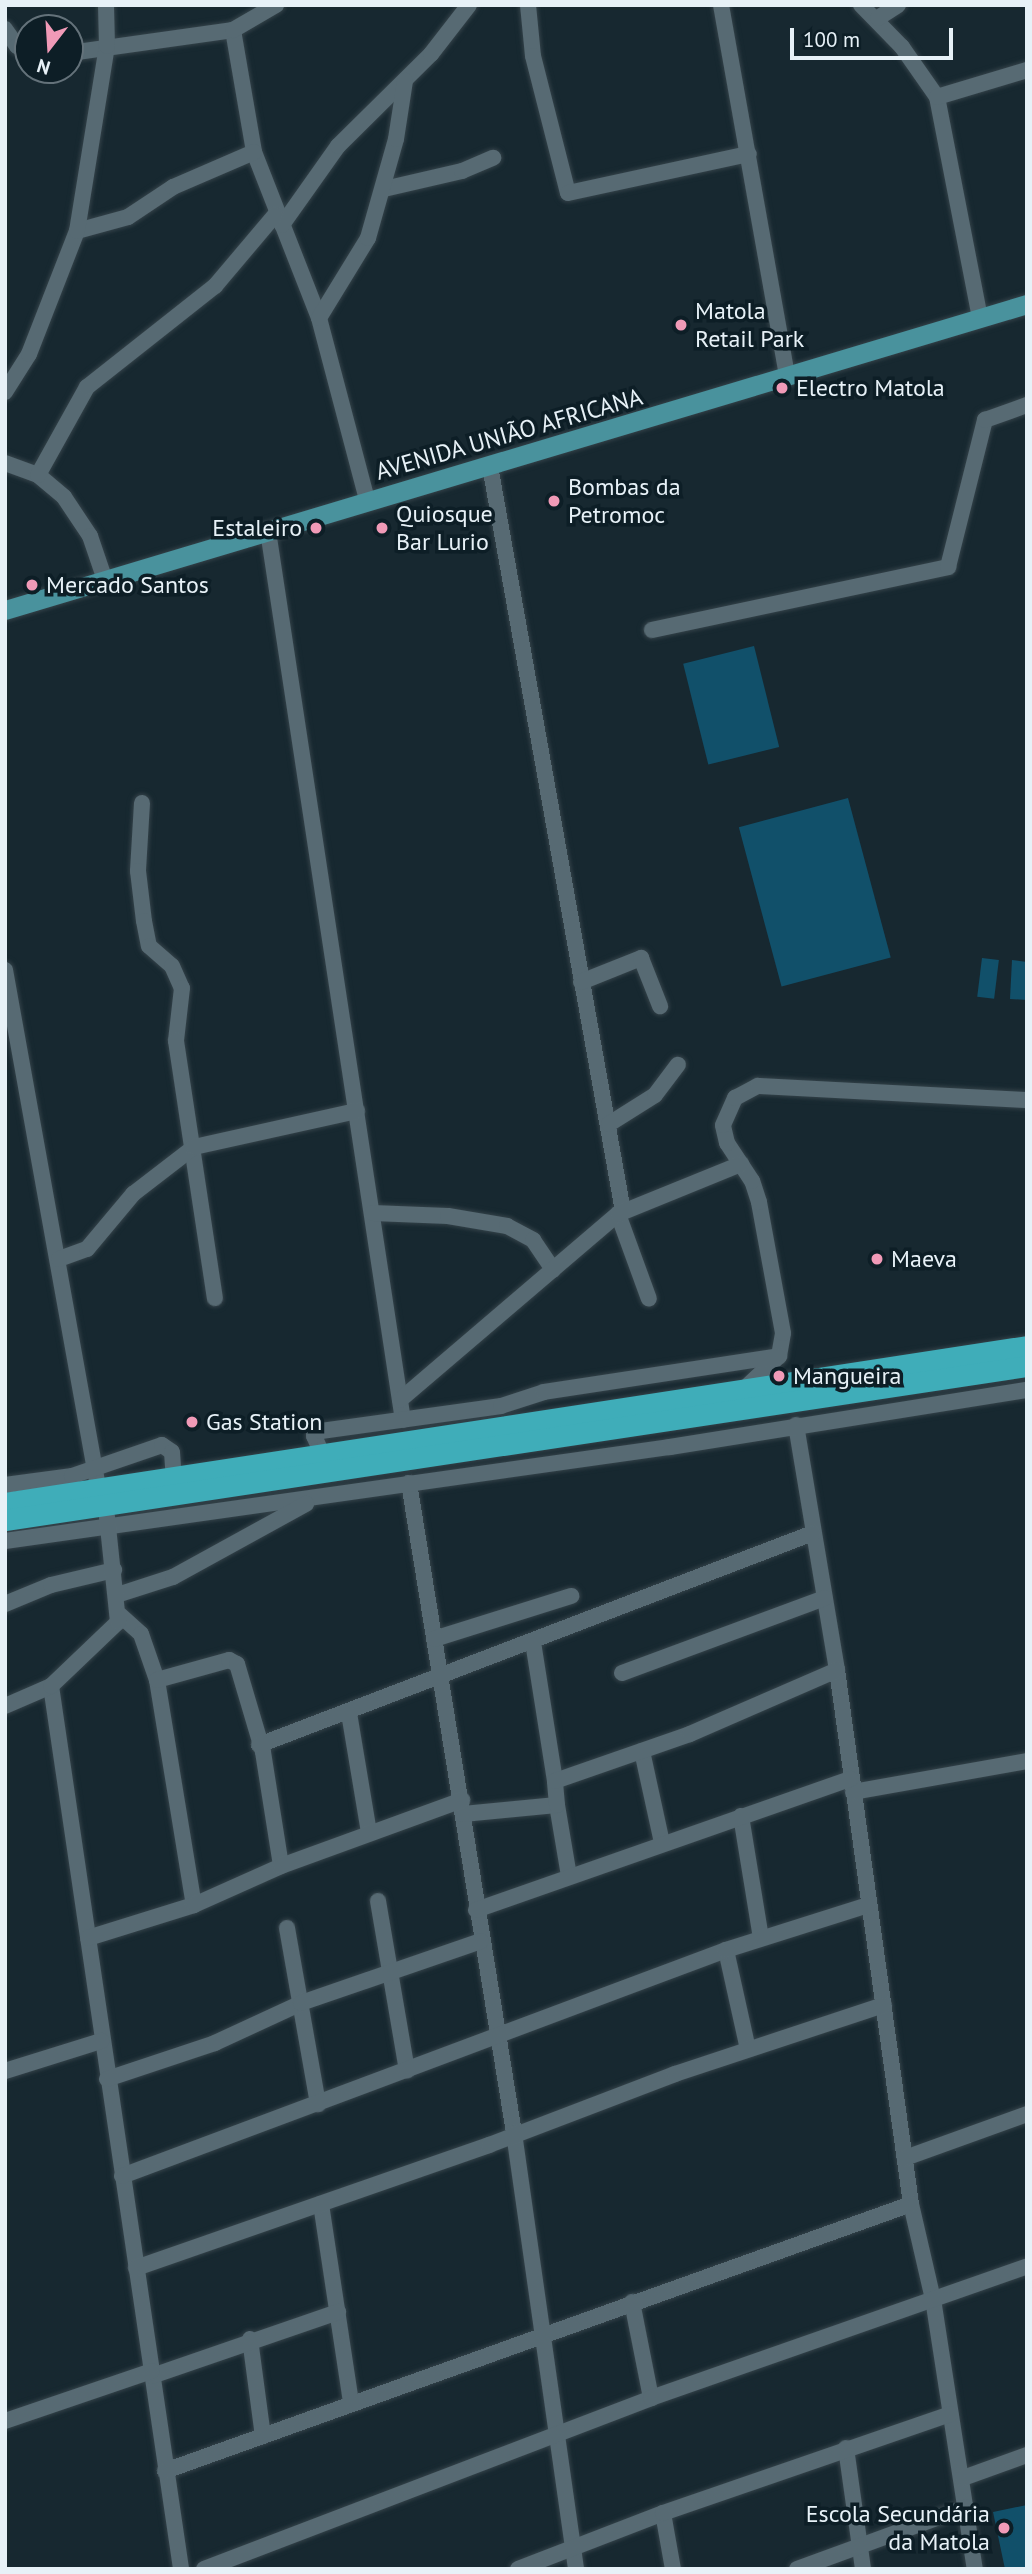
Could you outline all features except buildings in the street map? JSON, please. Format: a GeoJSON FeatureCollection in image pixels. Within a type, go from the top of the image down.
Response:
{"type":"FeatureCollection","features":[{"type":"Feature","properties":{"kind":"highway"},"geometry":{"type":"LineString","coordinates":[[5,1520],[174,1479],[1027,1346]]}},
{"type":"Feature","properties":{"kind":"highway"},"geometry":{"type":"LineString","coordinates":[[5,1503],[101,1496],[1027,1366]]}},
{"type":"Feature","properties":{"kind":"main road","name":"AVENIDA UNIÃO AFRICANA"},"geometry":{"type":"LineString","coordinates":[[5,610],[1027,304]]}},
{"type":"Feature","properties":{"kind":"street"},"geometry":{"type":"LineString","coordinates":[[5,392],[29,354],[78,231],[107,46],[106,5]]}},
{"type":"Feature","properties":{"kind":"street"},"geometry":{"type":"LineString","coordinates":[[84,50],[233,30],[276,5]]}},
{"type":"Feature","properties":{"kind":"street"},"geometry":{"type":"LineString","coordinates":[[37,475],[87,387],[215,286],[279,220],[338,146],[405,81],[469,5]]}},
{"type":"Feature","properties":{"kind":"street"},"geometry":{"type":"LineString","coordinates":[[528,5],[533,56],[568,193],[749,154]]}},
{"type":"Feature","properties":{"kind":"street"},"geometry":{"type":"LineString","coordinates":[[721,5],[787,377]]}},
{"type":"Feature","properties":{"kind":"street"},"geometry":{"type":"LineString","coordinates":[[861,5],[878,18],[937,97],[980,318]]}},
{"type":"Feature","properties":{"kind":"street"},"geometry":{"type":"LineString","coordinates":[[878,18],[898,5]]}},
{"type":"Feature","properties":{"kind":"street"},"geometry":{"type":"LineString","coordinates":[[233,30],[254,152],[319,318],[367,500]]}},
{"type":"Feature","properties":{"kind":"street"},"geometry":{"type":"LineString","coordinates":[[937,97],[1027,71]]}},
{"type":"Feature","properties":{"kind":"street"},"geometry":{"type":"LineString","coordinates":[[319,318],[368,238],[384,189],[405,81]]}},
{"type":"Feature","properties":{"kind":"street"},"geometry":{"type":"LineString","coordinates":[[78,231],[128,217],[173,187],[254,152]]}},
{"type":"Feature","properties":{"kind":"street"},"geometry":{"type":"LineString","coordinates":[[384,189],[462,171],[493,158]]}},
{"type":"Feature","properties":{"kind":"street"},"geometry":{"type":"LineString","coordinates":[[652,630],[948,567],[985,420],[1027,405]]}},
{"type":"Feature","properties":{"kind":"street"},"geometry":{"type":"LineString","coordinates":[[5,463],[37,475],[77,514],[105,580]]}},
{"type":"Feature","properties":{"kind":"street"},"geometry":{"type":"LineString","coordinates":[[490,466],[608,1124],[621,1212],[649,1299]]}},
{"type":"Feature","properties":{"kind":"street"},"geometry":{"type":"LineString","coordinates":[[268,531],[331,964],[357,1111],[403,1420]]}},
{"type":"Feature","properties":{"kind":"street"},"geometry":{"type":"LineString","coordinates":[[142,803],[138,871],[144,921],[149,946],[172,966],[182,988],[176,1041],[215,1298]]}},
{"type":"Feature","properties":{"kind":"street"},"geometry":{"type":"LineString","coordinates":[[582,982],[640,958],[660,1006]]}},
{"type":"Feature","properties":{"kind":"street"},"geometry":{"type":"LineString","coordinates":[[5,970],[59,1259],[120,1615],[113,1628],[51,1686],[5,1706]]}},
{"type":"Feature","properties":{"kind":"street"},"geometry":{"type":"LineString","coordinates":[[608,1124],[655,1095],[678,1065]]}},
{"type":"Feature","properties":{"kind":"street"},"geometry":{"type":"LineString","coordinates":[[740,1392],[779,1356],[783,1333],[759,1202],[741,1164],[727,1143],[725,1111],[734,1098],[758,1086],[1027,1100]]}},
{"type":"Feature","properties":{"kind":"street"},"geometry":{"type":"LineString","coordinates":[[59,1259],[87,1249],[133,1194],[194,1147],[357,1111]]}},
{"type":"Feature","properties":{"kind":"street"},"geometry":{"type":"LineString","coordinates":[[400,1400],[621,1212],[741,1164]]}},
{"type":"Feature","properties":{"kind":"street"},"geometry":{"type":"LineString","coordinates":[[373,1213],[448,1216],[507,1226],[533,1240],[553,1270]]}},
{"type":"Feature","properties":{"kind":"street"},"geometry":{"type":"LineString","coordinates":[[323,1456],[314,1436],[321,1431],[501,1406],[544,1392],[779,1356]]}},
{"type":"Feature","properties":{"kind":"street"},"geometry":{"type":"LineString","coordinates":[[5,1485],[101,1496],[328,1496],[670,1447],[1027,1390]]}},
{"type":"Feature","properties":{"kind":"street"},"geometry":{"type":"LineString","coordinates":[[796,1425],[837,1670],[911,2204],[933,2299],[950,2414],[963,2477],[975,2569]]}},
{"type":"Feature","properties":{"kind":"street"},"geometry":{"type":"LineString","coordinates":[[5,1541],[101,1496],[162,1446],[172,1452],[174,1479]]}},
{"type":"Feature","properties":{"kind":"street"},"geometry":{"type":"LineString","coordinates":[[410,1483],[476,1910],[514,2133],[576,2569]]}},
{"type":"Feature","properties":{"kind":"street"},"geometry":{"type":"LineString","coordinates":[[117,1595],[173,1577],[243,1541],[287,1511],[328,1496]]}},
{"type":"Feature","properties":{"kind":"street"},"geometry":{"type":"LineString","coordinates":[[259,1745],[618,1609],[628,1600],[813,1533]]}},
{"type":"Feature","properties":{"kind":"street"},"geometry":{"type":"LineString","coordinates":[[5,1604],[51,1585],[114,1570]]}},
{"type":"Feature","properties":{"kind":"street"},"geometry":{"type":"LineString","coordinates":[[434,1639],[571,1596]]}},
{"type":"Feature","properties":{"kind":"street"},"geometry":{"type":"LineString","coordinates":[[622,1673],[825,1598]]}},
{"type":"Feature","properties":{"kind":"street"},"geometry":{"type":"LineString","coordinates":[[120,1615],[141,1634],[157,1679],[194,1905]]}},
{"type":"Feature","properties":{"kind":"street"},"geometry":{"type":"LineString","coordinates":[[533,1642],[569,1876]]}},
{"type":"Feature","properties":{"kind":"street"},"geometry":{"type":"LineString","coordinates":[[157,1679],[233,1661],[242,1672],[259,1745],[281,1866]]}},
{"type":"Feature","properties":{"kind":"street"},"geometry":{"type":"LineString","coordinates":[[555,1781],[642,1751],[837,1670]]}},
{"type":"Feature","properties":{"kind":"street"},"geometry":{"type":"LineString","coordinates":[[51,1686],[164,2471],[181,2569]]}},
{"type":"Feature","properties":{"kind":"street"},"geometry":{"type":"LineString","coordinates":[[349,1713],[369,1832]]}},
{"type":"Feature","properties":{"kind":"street"},"geometry":{"type":"LineString","coordinates":[[642,1751],[662,1843]]}},
{"type":"Feature","properties":{"kind":"street"},"geometry":{"type":"LineString","coordinates":[[476,1910],[741,1816],[852,1785],[1027,1761]]}},
{"type":"Feature","properties":{"kind":"street"},"geometry":{"type":"LineString","coordinates":[[88,1938],[194,1905],[281,1866],[369,1832],[462,1807],[558,1805]]}},
{"type":"Feature","properties":{"kind":"street"},"geometry":{"type":"LineString","coordinates":[[741,1816],[761,1938]]}},
{"type":"Feature","properties":{"kind":"street"},"geometry":{"type":"LineString","coordinates":[[378,1901],[407,2071]]}},
{"type":"Feature","properties":{"kind":"street"},"geometry":{"type":"LineString","coordinates":[[122,2176],[726,1950],[868,1905]]}},
{"type":"Feature","properties":{"kind":"street"},"geometry":{"type":"LineString","coordinates":[[287,1928],[318,2104]]}},
{"type":"Feature","properties":{"kind":"street"},"geometry":{"type":"LineString","coordinates":[[107,2079],[215,2043],[301,2003],[390,1970],[481,1941]]}},
{"type":"Feature","properties":{"kind":"street"},"geometry":{"type":"LineString","coordinates":[[726,1950],[748,2049]]}},
{"type":"Feature","properties":{"kind":"street"},"geometry":{"type":"LineString","coordinates":[[136,2269],[748,2049],[884,2005]]}},
{"type":"Feature","properties":{"kind":"street"},"geometry":{"type":"LineString","coordinates":[[5,2071],[101,2041]]}},
{"type":"Feature","properties":{"kind":"street"},"geometry":{"type":"LineString","coordinates":[[905,2158],[1027,2114]]}},
{"type":"Feature","properties":{"kind":"street"},"geometry":{"type":"LineString","coordinates":[[321,2204],[351,2402]]}},
{"type":"Feature","properties":{"kind":"street"},"geometry":{"type":"LineString","coordinates":[[164,2471],[326,2416],[351,2402],[911,2204]]}},
{"type":"Feature","properties":{"kind":"street"},"geometry":{"type":"LineString","coordinates":[[204,2569],[651,2398],[1027,2266]]}},
{"type":"Feature","properties":{"kind":"street"},"geometry":{"type":"LineString","coordinates":[[632,2302],[651,2398]]}},
{"type":"Feature","properties":{"kind":"street"},"geometry":{"type":"LineString","coordinates":[[5,2421],[338,2312]]}},
{"type":"Feature","properties":{"kind":"street"},"geometry":{"type":"LineString","coordinates":[[250,2339],[263,2436]]}},
{"type":"Feature","properties":{"kind":"street"},"geometry":{"type":"LineString","coordinates":[[518,2569],[663,2513],[950,2414]]}},
{"type":"Feature","properties":{"kind":"street"},"geometry":{"type":"LineString","coordinates":[[846,2448],[863,2569]]}},
{"type":"Feature","properties":{"kind":"street"},"geometry":{"type":"LineString","coordinates":[[963,2477],[1027,2455]]}},
{"type":"Feature","properties":{"kind":"street"},"geometry":{"type":"LineString","coordinates":[[797,2569],[966,2507]]}},
{"type":"Feature","properties":{"kind":"street"},"geometry":{"type":"LineString","coordinates":[[663,2513],[673,2569]]}},
{"type":"Feature","properties":{"kind":"shaded area"},"geometry":{"type":"Polygon","coordinates":[[[754,646],[779,747],[708,765],[683,664],[754,646]]]}},
{"type":"Feature","properties":{"kind":"shaded area"},"geometry":{"type":"Polygon","coordinates":[[[848,798],[891,957],[782,987],[739,827],[848,798]]]}},
{"type":"Feature","properties":{"kind":"shaded area"},"geometry":{"type":"Polygon","coordinates":[[[982,958],[999,960],[994,999],[977,997],[982,958]]]}},
{"type":"Feature","properties":{"kind":"shaded area"},"geometry":{"type":"Polygon","coordinates":[[[1012,960],[1027,962],[1027,1000],[1010,999],[1012,960]]]}},
{"type":"Feature","properties":{"kind":"shaded area"},"geometry":{"type":"Polygon","coordinates":[[[1027,2505],[1027,2569],[1005,2569],[993,2512],[1027,2505]]]}},
{"type":"Feature","properties":{"kind":"place","name":"Matola Retail Park"},"geometry":{"type":"Point","coordinates":[681,325]}},
{"type":"Feature","properties":{"kind":"place","name":"Electro Matola"},"geometry":{"type":"Point","coordinates":[782,388]}},
{"type":"Feature","properties":{"kind":"place","name":"Bombas da Petromoc"},"geometry":{"type":"Point","coordinates":[554,501]}},
{"type":"Feature","properties":{"kind":"place","name":"Estaleiro"},"geometry":{"type":"Point","coordinates":[316,528]}},
{"type":"Feature","properties":{"kind":"place","name":"Quiosque Bar Lurio"},"geometry":{"type":"Point","coordinates":[382,528]}},
{"type":"Feature","properties":{"kind":"place","name":"Mercado Santos"},"geometry":{"type":"Point","coordinates":[32,585]}},
{"type":"Feature","properties":{"kind":"place","name":"Maeva"},"geometry":{"type":"Point","coordinates":[877,1259]}},
{"type":"Feature","properties":{"kind":"place","name":"Mangueira"},"geometry":{"type":"Point","coordinates":[779,1376]}},
{"type":"Feature","properties":{"kind":"place","name":"Gas Station"},"geometry":{"type":"Point","coordinates":[192,1422]}},
{"type":"Feature","properties":{"kind":"place","name":"Escola Secundária da Matola"},"geometry":{"type":"Point","coordinates":[1004,2528]}}]}
